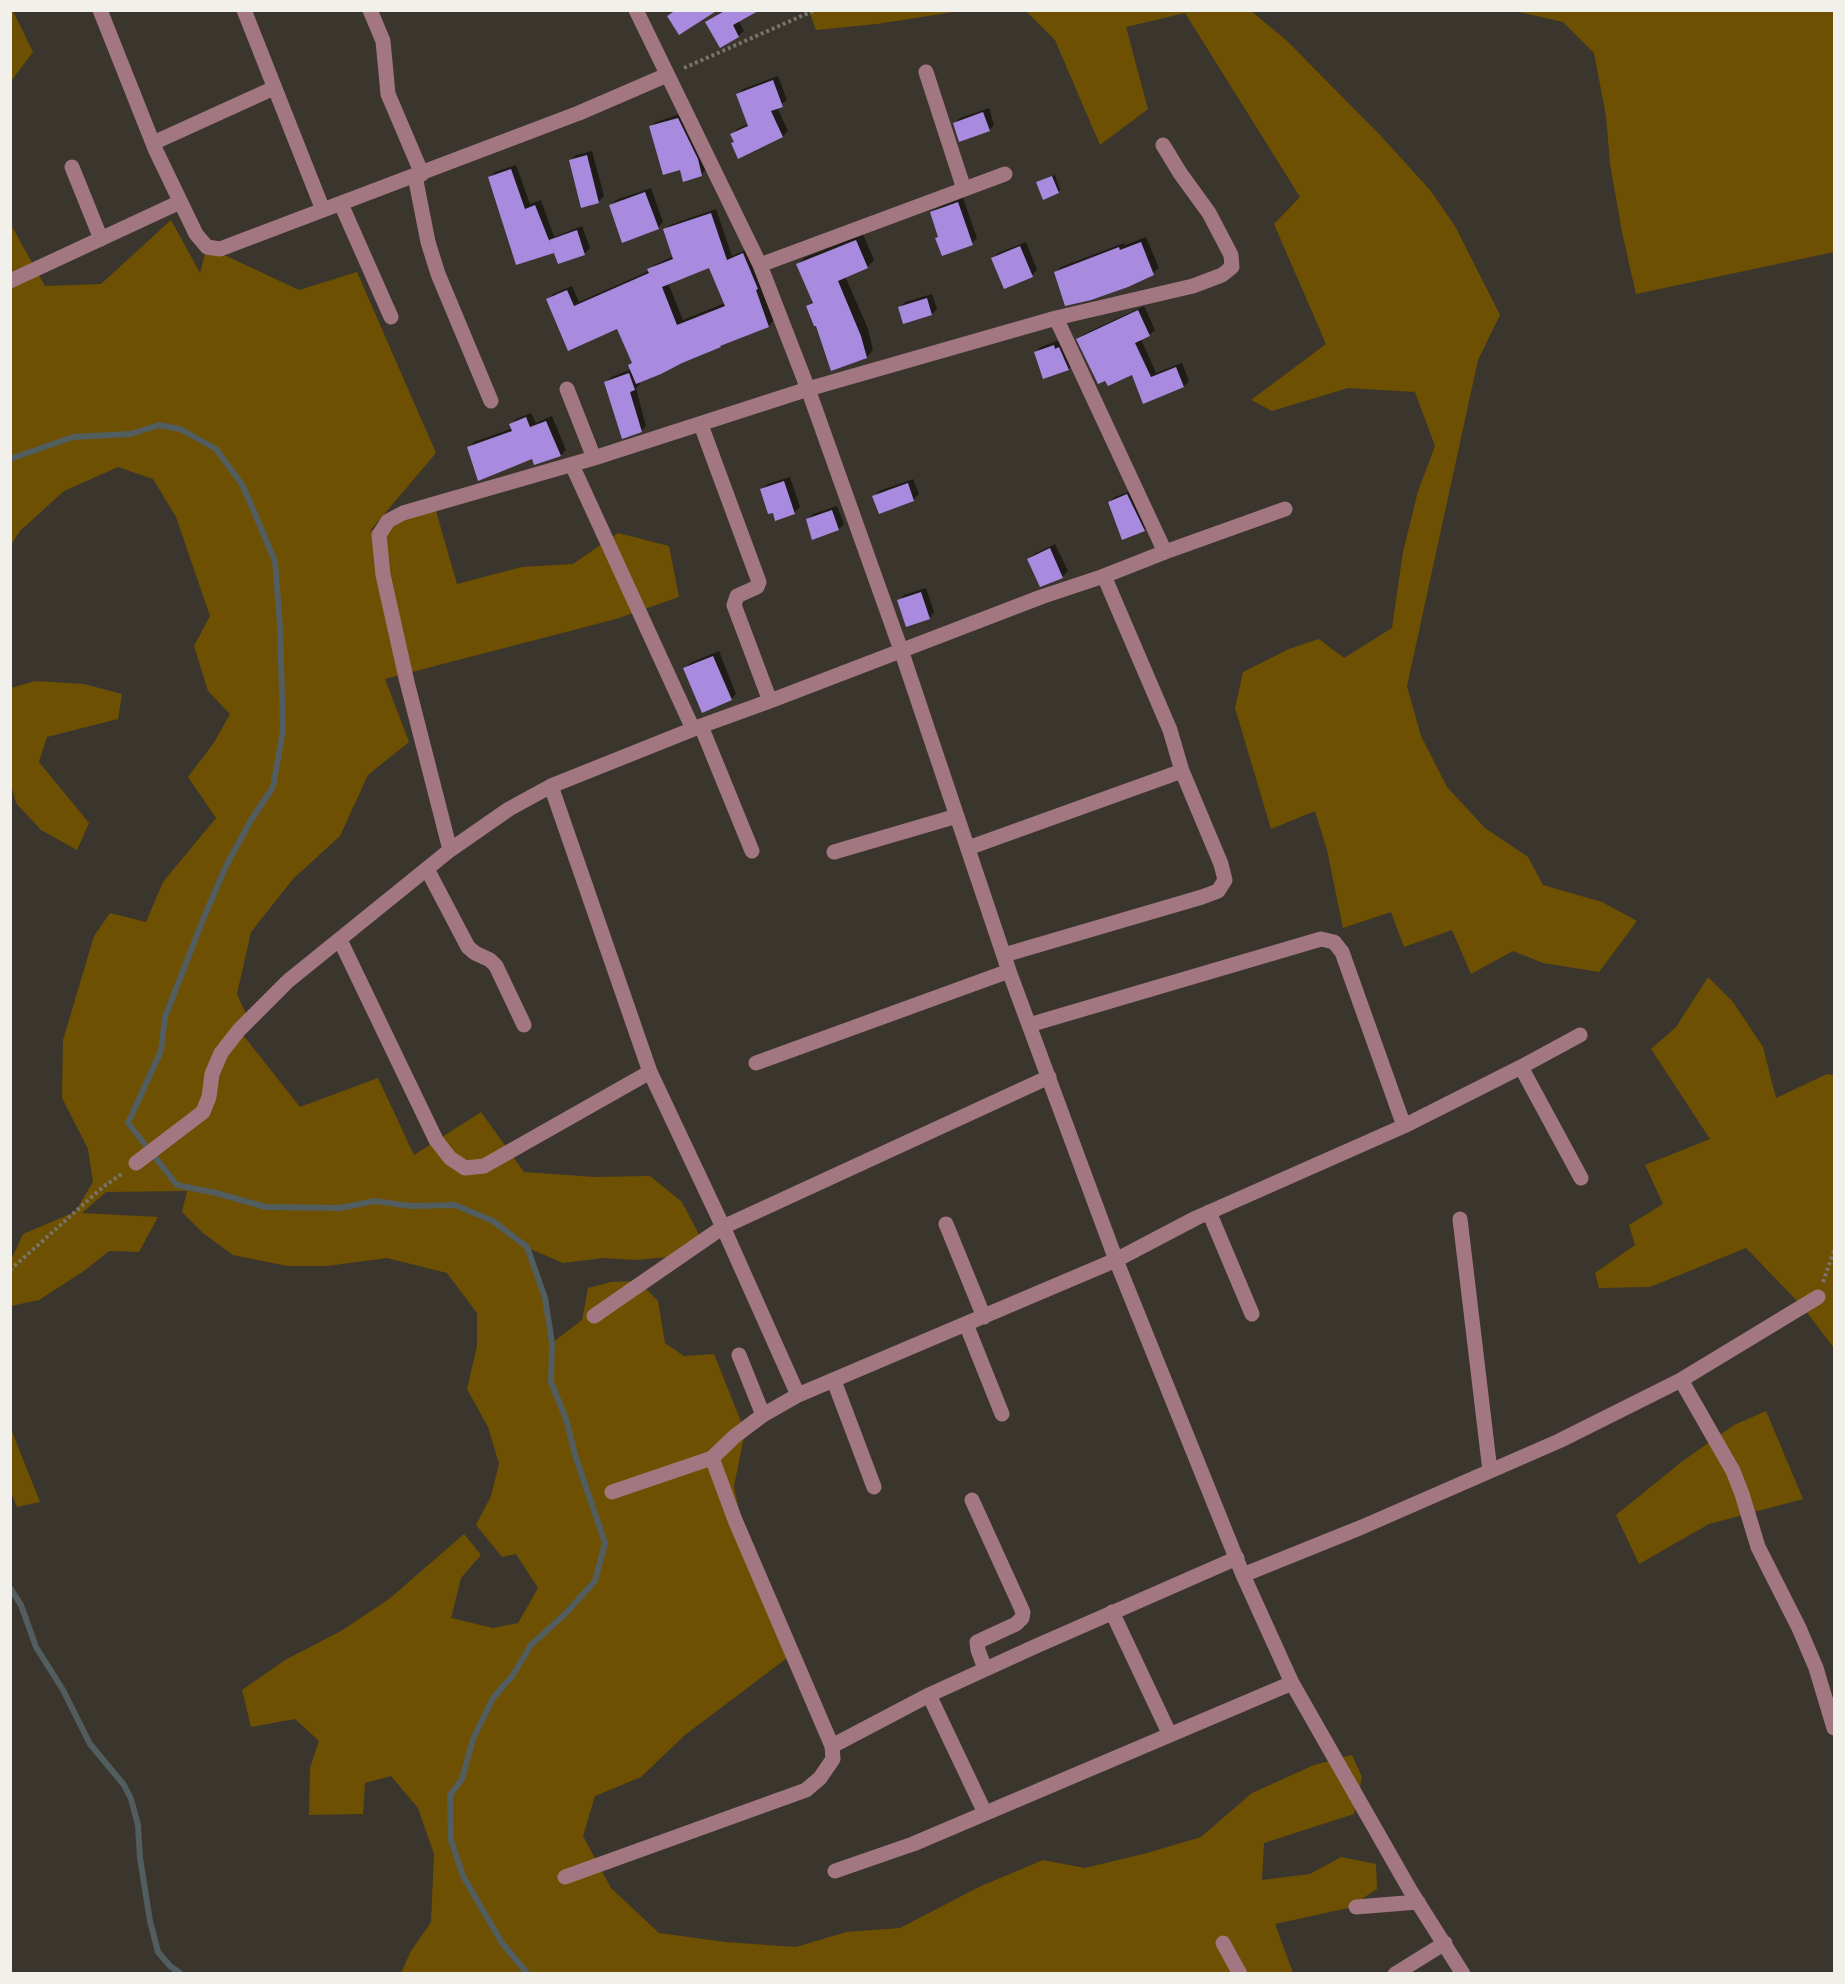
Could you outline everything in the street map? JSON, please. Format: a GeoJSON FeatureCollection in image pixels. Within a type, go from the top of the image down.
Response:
{"type":"FeatureCollection","features":[{"type":"Feature","properties":{"kind":"street"},"geometry":{"type":"LineString","coordinates":[[100,10],[153,143],[196,234],[207,247],[220,249],[569,117],[667,75]]}},
{"type":"Feature","properties":{"kind":"street"},"geometry":{"type":"LineString","coordinates":[[244,10],[323,210]]}},
{"type":"Feature","properties":{"kind":"street"},"geometry":{"type":"LineString","coordinates":[[370,10],[382,41],[388,94],[419,175],[429,242],[438,274],[491,401]]}},
{"type":"Feature","properties":{"kind":"street"},"geometry":{"type":"LineString","coordinates":[[636,10],[760,265],[901,650],[1009,971],[1116,1260],[1243,1575],[1292,1683],[1418,1902],[1463,1974]]}},
{"type":"Feature","properties":{"kind":"street"},"geometry":{"type":"LineString","coordinates":[[926,72],[964,189]]}},
{"type":"Feature","properties":{"kind":"street"},"geometry":{"type":"LineString","coordinates":[[153,143],[274,88]]}},
{"type":"Feature","properties":{"kind":"street"},"geometry":{"type":"LineString","coordinates":[[450,850],[407,682],[383,575],[379,535],[388,520],[403,513],[572,465],[807,389],[1056,318],[1193,286],[1222,275],[1232,267],[1231,255],[1209,213],[1162,145]]}},
{"type":"Feature","properties":{"kind":"street"},"geometry":{"type":"LineString","coordinates":[[72,167],[101,239]]}},
{"type":"Feature","properties":{"kind":"street"},"geometry":{"type":"LineString","coordinates":[[760,265],[1005,174]]}},
{"type":"Feature","properties":{"kind":"street"},"geometry":{"type":"LineString","coordinates":[[10,281],[180,202]]}},
{"type":"Feature","properties":{"kind":"street"},"geometry":{"type":"LineString","coordinates":[[341,204],[391,317]]}},
{"type":"Feature","properties":{"kind":"street"},"geometry":{"type":"LineString","coordinates":[[1056,318],[1165,552]]}},
{"type":"Feature","properties":{"kind":"street"},"geometry":{"type":"LineString","coordinates":[[567,389],[594,458]]}},
{"type":"Feature","properties":{"kind":"street"},"geometry":{"type":"LineString","coordinates":[[701,424],[759,582],[757,587],[737,596],[734,605],[770,701]]}},
{"type":"Feature","properties":{"kind":"street"},"geometry":{"type":"LineString","coordinates":[[572,465],[697,727],[752,851]]}},
{"type":"Feature","properties":{"kind":"street"},"geometry":{"type":"LineString","coordinates":[[136,1163],[203,1112],[212,1074],[221,1053],[239,1030],[288,981],[450,850],[509,809],[551,786],[697,727],[1041,597],[1285,509]]}},
{"type":"Feature","properties":{"kind":"street"},"geometry":{"type":"LineString","coordinates":[[1004,955],[1218,891],[1225,880],[1221,864],[1182,771],[1166,721],[1104,576]]}},
{"type":"Feature","properties":{"kind":"street"},"geometry":{"type":"LineString","coordinates":[[968,848],[1182,771]]}},
{"type":"Feature","properties":{"kind":"street"},"geometry":{"type":"LineString","coordinates":[[551,786],[650,1072],[798,1395]]}},
{"type":"Feature","properties":{"kind":"street"},"geometry":{"type":"LineString","coordinates":[[834,852],[957,816]]}},
{"type":"Feature","properties":{"kind":"street"},"geometry":{"type":"LineString","coordinates":[[427,869],[468,947],[496,966],[524,1025]]}},
{"type":"Feature","properties":{"kind":"street"},"geometry":{"type":"LineString","coordinates":[[1029,1025],[1320,939],[1334,942],[1342,952],[1404,1126]]}},
{"type":"Feature","properties":{"kind":"street"},"geometry":{"type":"LineString","coordinates":[[340,940],[436,1140],[450,1158],[465,1168],[484,1166],[650,1072]]}},
{"type":"Feature","properties":{"kind":"street"},"geometry":{"type":"LineString","coordinates":[[756,1063],[1009,971]]}},
{"type":"Feature","properties":{"kind":"street"},"geometry":{"type":"LineString","coordinates":[[612,1492],[712,1458],[735,1436],[763,1415],[798,1395],[1116,1260],[1209,1212],[1404,1126],[1580,1035]]}},
{"type":"Feature","properties":{"kind":"street"},"geometry":{"type":"LineString","coordinates":[[1521,1067],[1581,1178]]}},
{"type":"Feature","properties":{"kind":"street"},"geometry":{"type":"LineString","coordinates":[[594,1316],[723,1227],[1049,1077]]}},
{"type":"Feature","properties":{"kind":"street"},"geometry":{"type":"LineString","coordinates":[[1209,1212],[1252,1314]]}},
{"type":"Feature","properties":{"kind":"street"},"geometry":{"type":"LineString","coordinates":[[1460,1219],[1490,1471]]}},
{"type":"Feature","properties":{"kind":"street"},"geometry":{"type":"LineString","coordinates":[[946,1224],[984,1317]]}},
{"type":"Feature","properties":{"kind":"street"},"geometry":{"type":"LineString","coordinates":[[1243,1575],[1362,1527],[1558,1441],[1681,1380],[1818,1297]]}},
{"type":"Feature","properties":{"kind":"street"},"geometry":{"type":"LineString","coordinates":[[966,1324],[1002,1414]]}},
{"type":"Feature","properties":{"kind":"street"},"geometry":{"type":"LineString","coordinates":[[739,1355],[763,1415]]}},
{"type":"Feature","properties":{"kind":"street"},"geometry":{"type":"LineString","coordinates":[[1681,1380],[1732,1471],[1742,1494],[1758,1547],[1799,1628],[1816,1668],[1834,1728]]}},
{"type":"Feature","properties":{"kind":"street"},"geometry":{"type":"LineString","coordinates":[[834,1381],[874,1487]]}},
{"type":"Feature","properties":{"kind":"street"},"geometry":{"type":"LineString","coordinates":[[565,1877],[806,1790],[820,1778],[833,1760],[832,1746],[735,1520],[712,1458]]}},
{"type":"Feature","properties":{"kind":"street"},"geometry":{"type":"LineString","coordinates":[[972,1500],[1023,1612],[1022,1618],[1016,1624],[977,1642],[985,1669]]}},
{"type":"Feature","properties":{"kind":"street"},"geometry":{"type":"LineString","coordinates":[[832,1746],[929,1695],[985,1669],[1237,1558]]}},
{"type":"Feature","properties":{"kind":"street"},"geometry":{"type":"LineString","coordinates":[[1112,1612],[1170,1735]]}},
{"type":"Feature","properties":{"kind":"street"},"geometry":{"type":"LineString","coordinates":[[835,1871],[913,1844],[1292,1683]]}},
{"type":"Feature","properties":{"kind":"street"},"geometry":{"type":"LineString","coordinates":[[929,1695],[985,1813]]}},
{"type":"Feature","properties":{"kind":"street"},"geometry":{"type":"LineString","coordinates":[[1356,1907],[1418,1902]]}},
{"type":"Feature","properties":{"kind":"street"},"geometry":{"type":"LineString","coordinates":[[1223,1943],[1240,1974]]}},
{"type":"Feature","properties":{"kind":"street"},"geometry":{"type":"LineString","coordinates":[[1395,1974],[1445,1943]]}},
{"type":"Feature","properties":{"kind":"path"},"geometry":{"type":"LineString","coordinates":[[667,75],[815,10]]}},
{"type":"Feature","properties":{"kind":"path"},"geometry":{"type":"LineString","coordinates":[[10,1270],[104,1187],[136,1163]]}},
{"type":"Feature","properties":{"kind":"path"},"geometry":{"type":"LineString","coordinates":[[1818,1297],[1834,1251]]}},
{"type":"Feature","properties":{"kind":"shaded area"},"geometry":{"type":"Polygon","coordinates":[[[809,10],[960,11],[877,24],[816,30],[809,10]]]}},
{"type":"Feature","properties":{"kind":"shaded area"},"geometry":{"type":"Polygon","coordinates":[[[10,11],[13,11],[33,52],[11,81],[10,11]]]}},
{"type":"Feature","properties":{"kind":"shaded area"},"geometry":{"type":"Polygon","coordinates":[[[1026,11],[1251,11],[1286,40],[1380,135],[1430,190],[1455,226],[1500,315],[1478,360],[1407,686],[1421,736],[1447,787],[1485,828],[1528,857],[1543,885],[1602,902],[1637,921],[1599,972],[1543,963],[1513,951],[1471,974],[1452,930],[1404,947],[1391,912],[1343,928],[1327,850],[1315,811],[1271,829],[1235,708],[1243,672],[1289,649],[1319,639],[1344,658],[1392,628],[1403,552],[1418,491],[1435,446],[1415,392],[1348,388],[1272,411],[1251,400],[1326,344],[1274,224],[1300,197],[1185,13],[1126,27],[1148,109],[1100,145],[1055,40],[1026,11]]]}},
{"type":"Feature","properties":{"kind":"shaded area"},"geometry":{"type":"Polygon","coordinates":[[[1515,11],[1834,11],[1834,252],[1636,294],[1610,164],[1606,116],[1594,53],[1563,22],[1515,11]]]}},
{"type":"Feature","properties":{"kind":"shaded area"},"geometry":{"type":"Polygon","coordinates":[[[171,220],[200,273],[207,247],[299,290],[357,272],[436,453],[370,531],[434,504],[457,584],[522,567],[573,564],[618,533],[669,546],[679,597],[616,619],[385,679],[409,742],[368,775],[340,836],[293,879],[251,932],[237,994],[251,1025],[239,1030],[300,1107],[378,1078],[414,1155],[481,1112],[524,1172],[595,1177],[650,1176],[682,1202],[706,1248],[668,1257],[636,1260],[603,1258],[563,1263],[528,1248],[545,1298],[552,1343],[582,1320],[588,1288],[611,1282],[638,1281],[658,1301],[665,1343],[684,1356],[714,1354],[745,1432],[734,1486],[746,1548],[787,1658],[685,1735],[641,1777],[595,1796],[583,1836],[611,1888],[659,1933],[725,1942],[796,1947],[846,1932],[900,1928],[979,1887],[1043,1860],[1085,1868],[1201,1837],[1252,1793],[1314,1765],[1352,1755],[1362,1777],[1354,1814],[1264,1843],[1262,1880],[1310,1874],[1341,1857],[1376,1864],[1377,1889],[1348,1908],[1275,1924],[1293,1973],[401,1973],[411,1951],[431,1922],[434,1854],[418,1808],[391,1776],[365,1783],[363,1814],[309,1815],[310,1768],[319,1741],[295,1719],[251,1727],[242,1690],[285,1660],[341,1631],[389,1599],[464,1534],[481,1555],[461,1578],[451,1618],[493,1628],[518,1623],[538,1588],[516,1554],[502,1557],[476,1525],[491,1496],[499,1464],[488,1427],[467,1389],[477,1346],[477,1313],[447,1273],[387,1258],[327,1266],[287,1266],[233,1255],[203,1233],[182,1212],[187,1191],[106,1192],[82,1213],[158,1217],[139,1252],[109,1251],[84,1271],[39,1300],[11,1306],[11,1260],[23,1234],[75,1212],[93,1182],[88,1149],[62,1098],[63,1040],[94,936],[110,913],[146,922],[163,882],[216,818],[188,777],[213,744],[230,714],[208,691],[194,646],[210,616],[176,517],[153,479],[118,467],[64,491],[20,531],[11,545],[10,223],[45,286],[101,284],[171,220]]]}},
{"type":"Feature","properties":{"kind":"shaded area"},"geometry":{"type":"Polygon","coordinates":[[[35,681],[84,684],[122,694],[118,719],[47,737],[39,762],[89,823],[77,850],[41,830],[16,803],[11,784],[11,688],[35,681]]]}},
{"type":"Feature","properties":{"kind":"shaded area"},"geometry":{"type":"Polygon","coordinates":[[[1708,977],[1733,1002],[1763,1047],[1776,1098],[1827,1074],[1834,1075],[1834,1348],[1802,1306],[1746,1248],[1650,1287],[1599,1288],[1595,1273],[1635,1245],[1629,1225],[1663,1204],[1645,1165],[1710,1139],[1651,1049],[1676,1027],[1708,977]]]}},
{"type":"Feature","properties":{"kind":"shaded area"},"geometry":{"type":"Polygon","coordinates":[[[1766,1411],[1803,1499],[1709,1524],[1639,1564],[1616,1515],[1684,1460],[1734,1425],[1766,1411]]]}},
{"type":"Feature","properties":{"kind":"shaded area"},"geometry":{"type":"Polygon","coordinates":[[[11,1429],[40,1502],[17,1507],[11,1492],[11,1429]]]}},
{"type":"Feature","properties":{"kind":"building"},"geometry":{"type":"Polygon","coordinates":[[[676,10],[718,10],[679,35],[667,16],[676,10]]]}},
{"type":"Feature","properties":{"kind":"building"},"geometry":{"type":"Polygon","coordinates":[[[726,10],[760,10],[733,25],[739,37],[720,48],[705,22],[726,10]]]}},
{"type":"Feature","properties":{"kind":"building"},"geometry":{"type":"Polygon","coordinates":[[[773,80],[783,107],[771,111],[783,137],[738,159],[730,134],[748,126],[736,94],[773,80]]]}},
{"type":"Feature","properties":{"kind":"building"},"geometry":{"type":"Polygon","coordinates":[[[983,112],[990,131],[959,142],[953,123],[983,112]]]}},
{"type":"Feature","properties":{"kind":"building"},"geometry":{"type":"Polygon","coordinates":[[[678,118],[698,159],[702,176],[683,182],[680,170],[663,175],[649,126],[678,118]]]}},
{"type":"Feature","properties":{"kind":"building"},"geometry":{"type":"Polygon","coordinates":[[[587,155],[599,203],[581,208],[569,160],[587,155]]]}},
{"type":"Feature","properties":{"kind":"building"},"geometry":{"type":"Polygon","coordinates":[[[511,169],[525,209],[535,205],[554,253],[516,265],[488,177],[511,169]]]}},
{"type":"Feature","properties":{"kind":"building"},"geometry":{"type":"Polygon","coordinates":[[[1052,176],[1059,193],[1043,200],[1036,182],[1052,176]]]}},
{"type":"Feature","properties":{"kind":"building"},"geometry":{"type":"Polygon","coordinates":[[[645,192],[659,229],[622,243],[609,205],[645,192]]]}},
{"type":"Feature","properties":{"kind":"building"},"geometry":{"type":"Polygon","coordinates":[[[958,202],[973,245],[942,256],[935,238],[938,237],[930,212],[958,202]]]}},
{"type":"Feature","properties":{"kind":"building"},"geometry":{"type":"Polygon","coordinates":[[[711,213],[727,260],[743,253],[758,289],[756,290],[769,327],[720,346],[636,384],[628,365],[632,363],[617,329],[568,351],[546,299],[567,290],[574,306],[649,273],[647,269],[673,259],[663,229],[711,213]],[[709,268],[662,287],[677,325],[725,306],[709,268]]]}},
{"type":"Feature","properties":{"kind":"building"},"geometry":{"type":"Polygon","coordinates":[[[577,230],[585,255],[558,264],[549,240],[577,230]]]}},
{"type":"Feature","properties":{"kind":"building"},"geometry":{"type":"Polygon","coordinates":[[[856,240],[868,268],[838,281],[861,336],[867,358],[831,371],[816,326],[806,306],[813,303],[796,264],[856,240]]]}},
{"type":"Feature","properties":{"kind":"building"},"geometry":{"type":"Polygon","coordinates":[[[1141,242],[1154,275],[1091,300],[1065,306],[1054,272],[1119,247],[1120,250],[1141,242]]]}},
{"type":"Feature","properties":{"kind":"building"},"geometry":{"type":"Polygon","coordinates":[[[1020,246],[1033,277],[1004,289],[991,258],[1020,246]]]}},
{"type":"Feature","properties":{"kind":"building"},"geometry":{"type":"Polygon","coordinates":[[[927,298],[932,315],[903,324],[898,307],[927,298]]]}},
{"type":"Feature","properties":{"kind":"building"},"geometry":{"type":"Polygon","coordinates":[[[1138,310],[1150,336],[1135,343],[1151,377],[1176,367],[1184,387],[1143,404],[1132,375],[1108,386],[1105,381],[1098,384],[1076,339],[1138,310]]]}},
{"type":"Feature","properties":{"kind":"building"},"geometry":{"type":"Polygon","coordinates":[[[1054,345],[1055,349],[1059,347],[1069,370],[1043,379],[1034,352],[1054,345]]]}},
{"type":"Feature","properties":{"kind":"building"},"geometry":{"type":"Polygon","coordinates":[[[629,373],[635,390],[630,392],[642,432],[622,439],[604,382],[629,373]]]}},
{"type":"Feature","properties":{"kind":"building"},"geometry":{"type":"Polygon","coordinates":[[[526,417],[530,427],[546,421],[561,456],[534,465],[532,459],[478,481],[467,447],[512,431],[509,424],[526,417]]]}},
{"type":"Feature","properties":{"kind":"building"},"geometry":{"type":"Polygon","coordinates":[[[784,481],[795,514],[775,521],[773,513],[768,514],[760,489],[784,481]]]}},
{"type":"Feature","properties":{"kind":"building"},"geometry":{"type":"Polygon","coordinates":[[[908,483],[914,501],[879,514],[872,496],[908,483]]]}},
{"type":"Feature","properties":{"kind":"building"},"geometry":{"type":"Polygon","coordinates":[[[1127,494],[1145,531],[1122,540],[1108,502],[1127,494]]]}},
{"type":"Feature","properties":{"kind":"building"},"geometry":{"type":"Polygon","coordinates":[[[832,510],[839,530],[812,540],[806,519],[832,510]]]}},
{"type":"Feature","properties":{"kind":"building"},"geometry":{"type":"Polygon","coordinates":[[[1050,548],[1063,578],[1040,587],[1027,559],[1050,548]]]}},
{"type":"Feature","properties":{"kind":"building"},"geometry":{"type":"Polygon","coordinates":[[[921,592],[930,619],[906,627],[897,600],[921,592]]]}},
{"type":"Feature","properties":{"kind":"building"},"geometry":{"type":"Polygon","coordinates":[[[713,656],[732,700],[702,713],[683,668],[713,656]]]}},
{"type":"Feature","properties":{"kind":"waterway"},"geometry":{"type":"LineString","coordinates":[[10,459],[73,437],[131,434],[159,425],[180,429],[216,449],[243,486],[275,561],[280,627],[283,730],[273,787],[251,820],[226,866],[165,1017],[161,1051],[128,1123],[177,1185],[266,1207],[340,1208],[375,1201],[410,1206],[455,1205],[493,1221],[527,1247],[545,1298],[552,1343],[551,1382],[566,1419],[575,1455],[605,1543],[595,1581],[566,1613],[531,1645],[513,1675],[493,1698],[473,1739],[462,1779],[450,1795],[451,1840],[463,1876],[502,1943],[528,1974]]}},
{"type":"Feature","properties":{"kind":"waterway"},"geometry":{"type":"LineString","coordinates":[[10,1588],[21,1605],[36,1647],[63,1690],[90,1744],[124,1785],[131,1799],[138,1825],[140,1858],[150,1921],[158,1952],[170,1966],[181,1974]]}}]}
